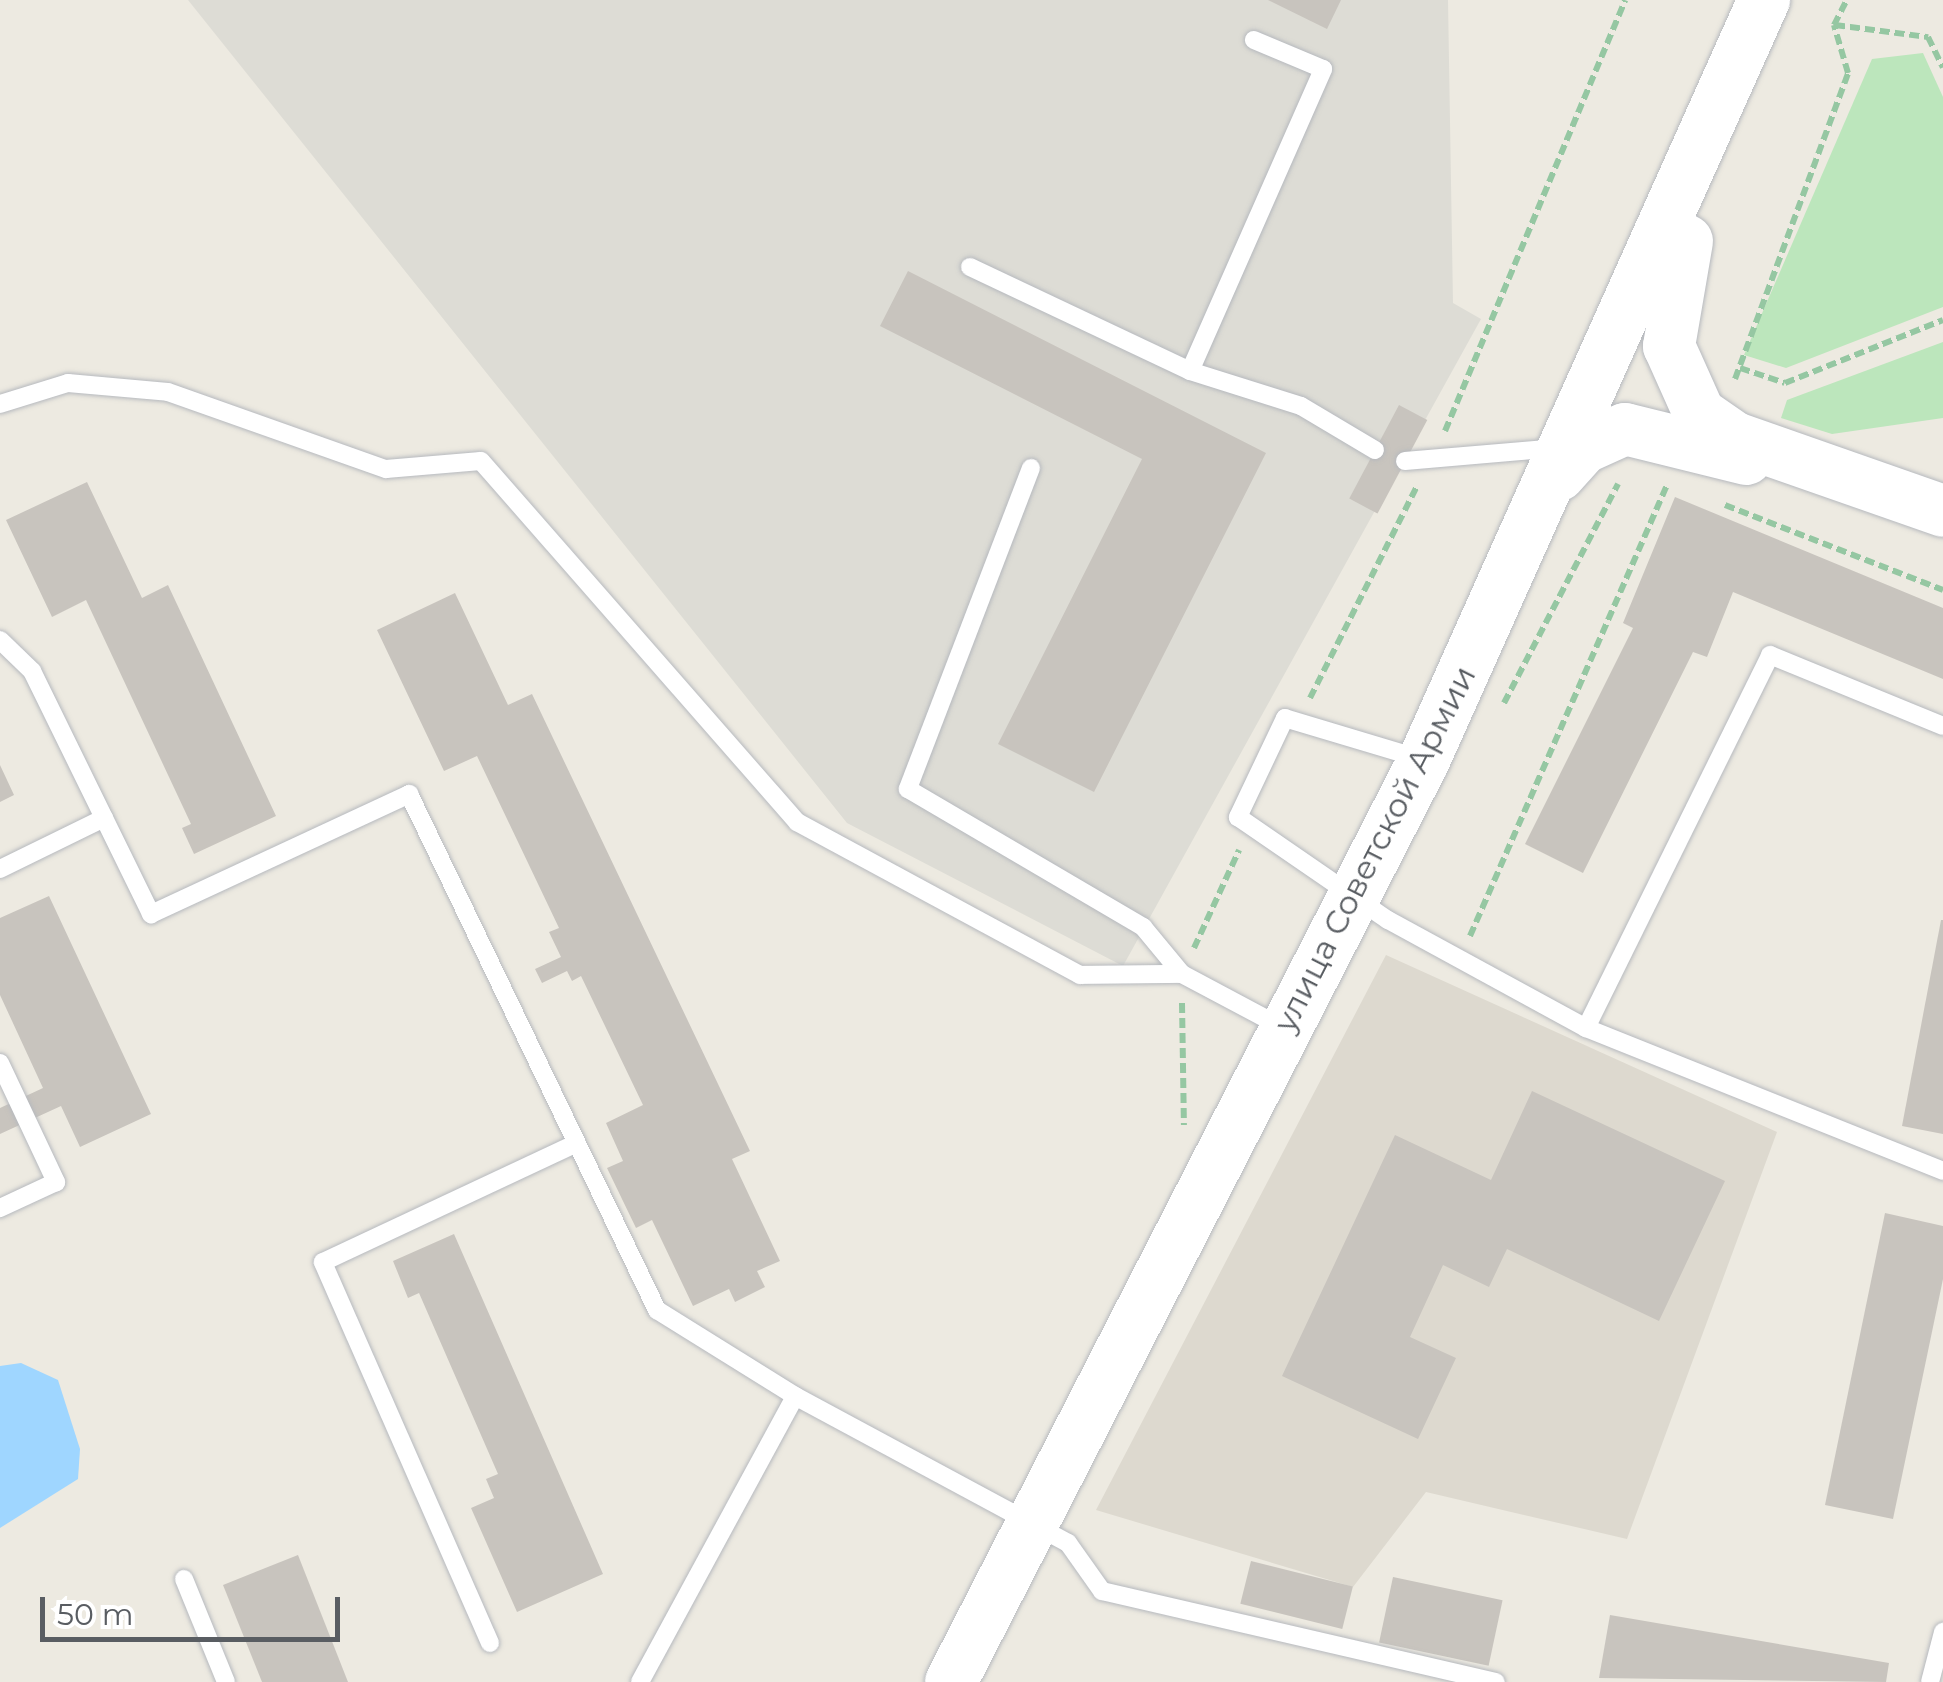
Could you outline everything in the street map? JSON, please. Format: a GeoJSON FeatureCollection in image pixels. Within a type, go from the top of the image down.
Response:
{"type":"FeatureCollection","features":[{"type":"Feature","properties":{"kind":"street","name":"улица Советской Армии"},"geometry":{"type":"LineString","coordinates":[[952,1682],[1424,760],[1712,132],[1764,0]]}},
{"type":"Feature","properties":{"kind":"street"},"geometry":{"type":"LineString","coordinates":[[1705,456],[1669,346],[1712,132]]}},
{"type":"Feature","properties":{"kind":"street"},"geometry":{"type":"LineString","coordinates":[[1557,469],[1583,448],[1624,429],[1705,456],[1938,510]]}},
{"type":"Feature","properties":{"kind":"lane"},"geometry":{"type":"LineString","coordinates":[[1190,371],[1323,69],[1254,40]]}},
{"type":"Feature","properties":{"kind":"lane"},"geometry":{"type":"LineString","coordinates":[[970,267],[1190,371],[1301,406],[1375,450]]}},
{"type":"Feature","properties":{"kind":"lane"},"geometry":{"type":"LineString","coordinates":[[0,404],[68,383],[168,392],[386,469],[481,460],[797,822],[1080,975],[1182,974]]}},
{"type":"Feature","properties":{"kind":"lane"},"geometry":{"type":"LineString","coordinates":[[1405,460],[1557,469]]}},
{"type":"Feature","properties":{"kind":"lane"},"geometry":{"type":"LineString","coordinates":[[1031,468],[908,789],[1143,927],[1182,974],[1285,1028]]}},
{"type":"Feature","properties":{"kind":"lane"},"geometry":{"type":"LineString","coordinates":[[0,640],[32,670],[151,914],[409,794],[657,1310],[795,1396],[1068,1543],[1102,1591],[1496,1682]]}},
{"type":"Feature","properties":{"kind":"lane"},"geometry":{"type":"LineString","coordinates":[[1586,1028],[1770,655],[1943,726]]}},
{"type":"Feature","properties":{"kind":"lane"},"geometry":{"type":"LineString","coordinates":[[1424,760],[1286,718],[1238,817],[1458,962],[1586,1028],[1943,1171]]}},
{"type":"Feature","properties":{"kind":"lane"},"geometry":{"type":"LineString","coordinates":[[0,869],[104,818]]}},
{"type":"Feature","properties":{"kind":"lane"},"geometry":{"type":"LineString","coordinates":[[0,1062],[56,1182],[0,1208]]}},
{"type":"Feature","properties":{"kind":"lane"},"geometry":{"type":"LineString","coordinates":[[490,1643],[323,1262],[576,1143]]}},
{"type":"Feature","properties":{"kind":"lane"},"geometry":{"type":"LineString","coordinates":[[640,1682],[795,1396]]}},
{"type":"Feature","properties":{"kind":"lane"},"geometry":{"type":"LineString","coordinates":[[184,1579],[226,1682]]}},
{"type":"Feature","properties":{"kind":"lane"},"geometry":{"type":"LineString","coordinates":[[1930,1682],[1943,1632]]}},
{"type":"Feature","properties":{"kind":"path"},"geometry":{"type":"LineString","coordinates":[[1458,962],[1668,483],[1705,456],[1848,74],[1834,25],[1846,0]]}},
{"type":"Feature","properties":{"kind":"path"},"geometry":{"type":"LineString","coordinates":[[1834,25],[1928,37],[1943,68]]}},
{"type":"Feature","properties":{"kind":"path"},"geometry":{"type":"LineString","coordinates":[[1740,368],[1785,383],[1943,320]]}},
{"type":"Feature","properties":{"kind":"path"},"geometry":{"type":"LineString","coordinates":[[1705,456],[1943,590]]}},
{"type":"Feature","properties":{"kind":"shaded area"},"geometry":{"type":"Polygon","coordinates":[[[188,0],[1448,0],[1453,303],[1481,319],[1123,966],[847,823],[188,0]]]}},
{"type":"Feature","properties":{"kind":"shaded area"},"geometry":{"type":"Polygon","coordinates":[[[1386,955],[1777,1132],[1627,1539],[1426,1492],[1353,1587],[1096,1510],[1386,955]]]}},
{"type":"Feature","properties":{"kind":"green space"},"geometry":{"type":"Polygon","coordinates":[[[1923,53],[1943,97],[1943,307],[1786,368],[1744,355],[1872,59],[1923,53]]]}},
{"type":"Feature","properties":{"kind":"green space"},"geometry":{"type":"Polygon","coordinates":[[[1943,342],[1943,418],[1832,434],[1781,418],[1787,400],[1943,342]]]}},
{"type":"Feature","properties":{"kind":"water"},"geometry":{"type":"Polygon","coordinates":[[[21,1363],[58,1380],[80,1449],[78,1479],[0,1528],[0,1366],[21,1363]]]}},
{"type":"Feature","properties":{"kind":"building"},"geometry":{"type":"Polygon","coordinates":[[[1268,0],[1341,0],[1327,29],[1268,0]]]}},
{"type":"Feature","properties":{"kind":"building"},"geometry":{"type":"Polygon","coordinates":[[[908,271],[1266,453],[1094,792],[998,744],[1142,459],[880,326],[908,271]]]}},
{"type":"Feature","properties":{"kind":"building"},"geometry":{"type":"Polygon","coordinates":[[[1399,405],[1427,420],[1377,514],[1349,499],[1399,405]]]}},
{"type":"Feature","properties":{"kind":"building"},"geometry":{"type":"Polygon","coordinates":[[[87,482],[142,598],[168,585],[276,816],[194,854],[182,828],[191,824],[86,600],[52,617],[6,520],[87,482]]]}},
{"type":"Feature","properties":{"kind":"building"},"geometry":{"type":"Polygon","coordinates":[[[1675,497],[1943,608],[1943,679],[1733,592],[1707,657],[1693,652],[1583,873],[1525,844],[1633,628],[1623,623],[1675,497]]]}},
{"type":"Feature","properties":{"kind":"building"},"geometry":{"type":"Polygon","coordinates":[[[455,593],[508,705],[532,694],[750,1151],[732,1159],[780,1261],[757,1271],[765,1287],[735,1302],[729,1289],[693,1306],[652,1220],[636,1228],[607,1168],[623,1161],[606,1123],[643,1105],[581,976],[572,981],[567,971],[542,983],[535,969],[561,957],[549,932],[559,928],[477,756],[444,771],[377,630],[455,593]]]}},
{"type":"Feature","properties":{"kind":"building"},"geometry":{"type":"Polygon","coordinates":[[[0,765],[14,795],[0,802],[0,765]]]}},
{"type":"Feature","properties":{"kind":"building"},"geometry":{"type":"Polygon","coordinates":[[[49,896],[151,1114],[80,1147],[61,1106],[0,1134],[0,1108],[43,1088],[0,995],[0,918],[49,896]]]}},
{"type":"Feature","properties":{"kind":"building"},"geometry":{"type":"Polygon","coordinates":[[[1943,920],[1943,1134],[1902,1126],[1943,920]]]}},
{"type":"Feature","properties":{"kind":"building"},"geometry":{"type":"Polygon","coordinates":[[[1532,1091],[1725,1181],[1659,1321],[1507,1249],[1489,1287],[1443,1265],[1410,1337],[1456,1358],[1418,1439],[1282,1376],[1395,1135],[1491,1180],[1532,1091]]]}},
{"type":"Feature","properties":{"kind":"building"},"geometry":{"type":"Polygon","coordinates":[[[1885,1213],[1943,1226],[1943,1279],[1893,1519],[1825,1505],[1885,1213]]]}},
{"type":"Feature","properties":{"kind":"building"},"geometry":{"type":"Polygon","coordinates":[[[454,1234],[603,1574],[517,1612],[471,1508],[494,1498],[486,1479],[498,1474],[419,1293],[408,1298],[393,1261],[454,1234]]]}},
{"type":"Feature","properties":{"kind":"building"},"geometry":{"type":"Polygon","coordinates":[[[298,1555],[348,1682],[262,1682],[223,1585],[298,1555]]]}},
{"type":"Feature","properties":{"kind":"building"},"geometry":{"type":"Polygon","coordinates":[[[1251,1561],[1353,1586],[1342,1629],[1240,1604],[1251,1561]]]}},
{"type":"Feature","properties":{"kind":"building"},"geometry":{"type":"Polygon","coordinates":[[[1393,1577],[1503,1600],[1489,1666],[1379,1643],[1393,1577]]]}},
{"type":"Feature","properties":{"kind":"building"},"geometry":{"type":"Polygon","coordinates":[[[1610,1615],[1889,1663],[1886,1682],[1599,1678],[1610,1615]]]}}]}
